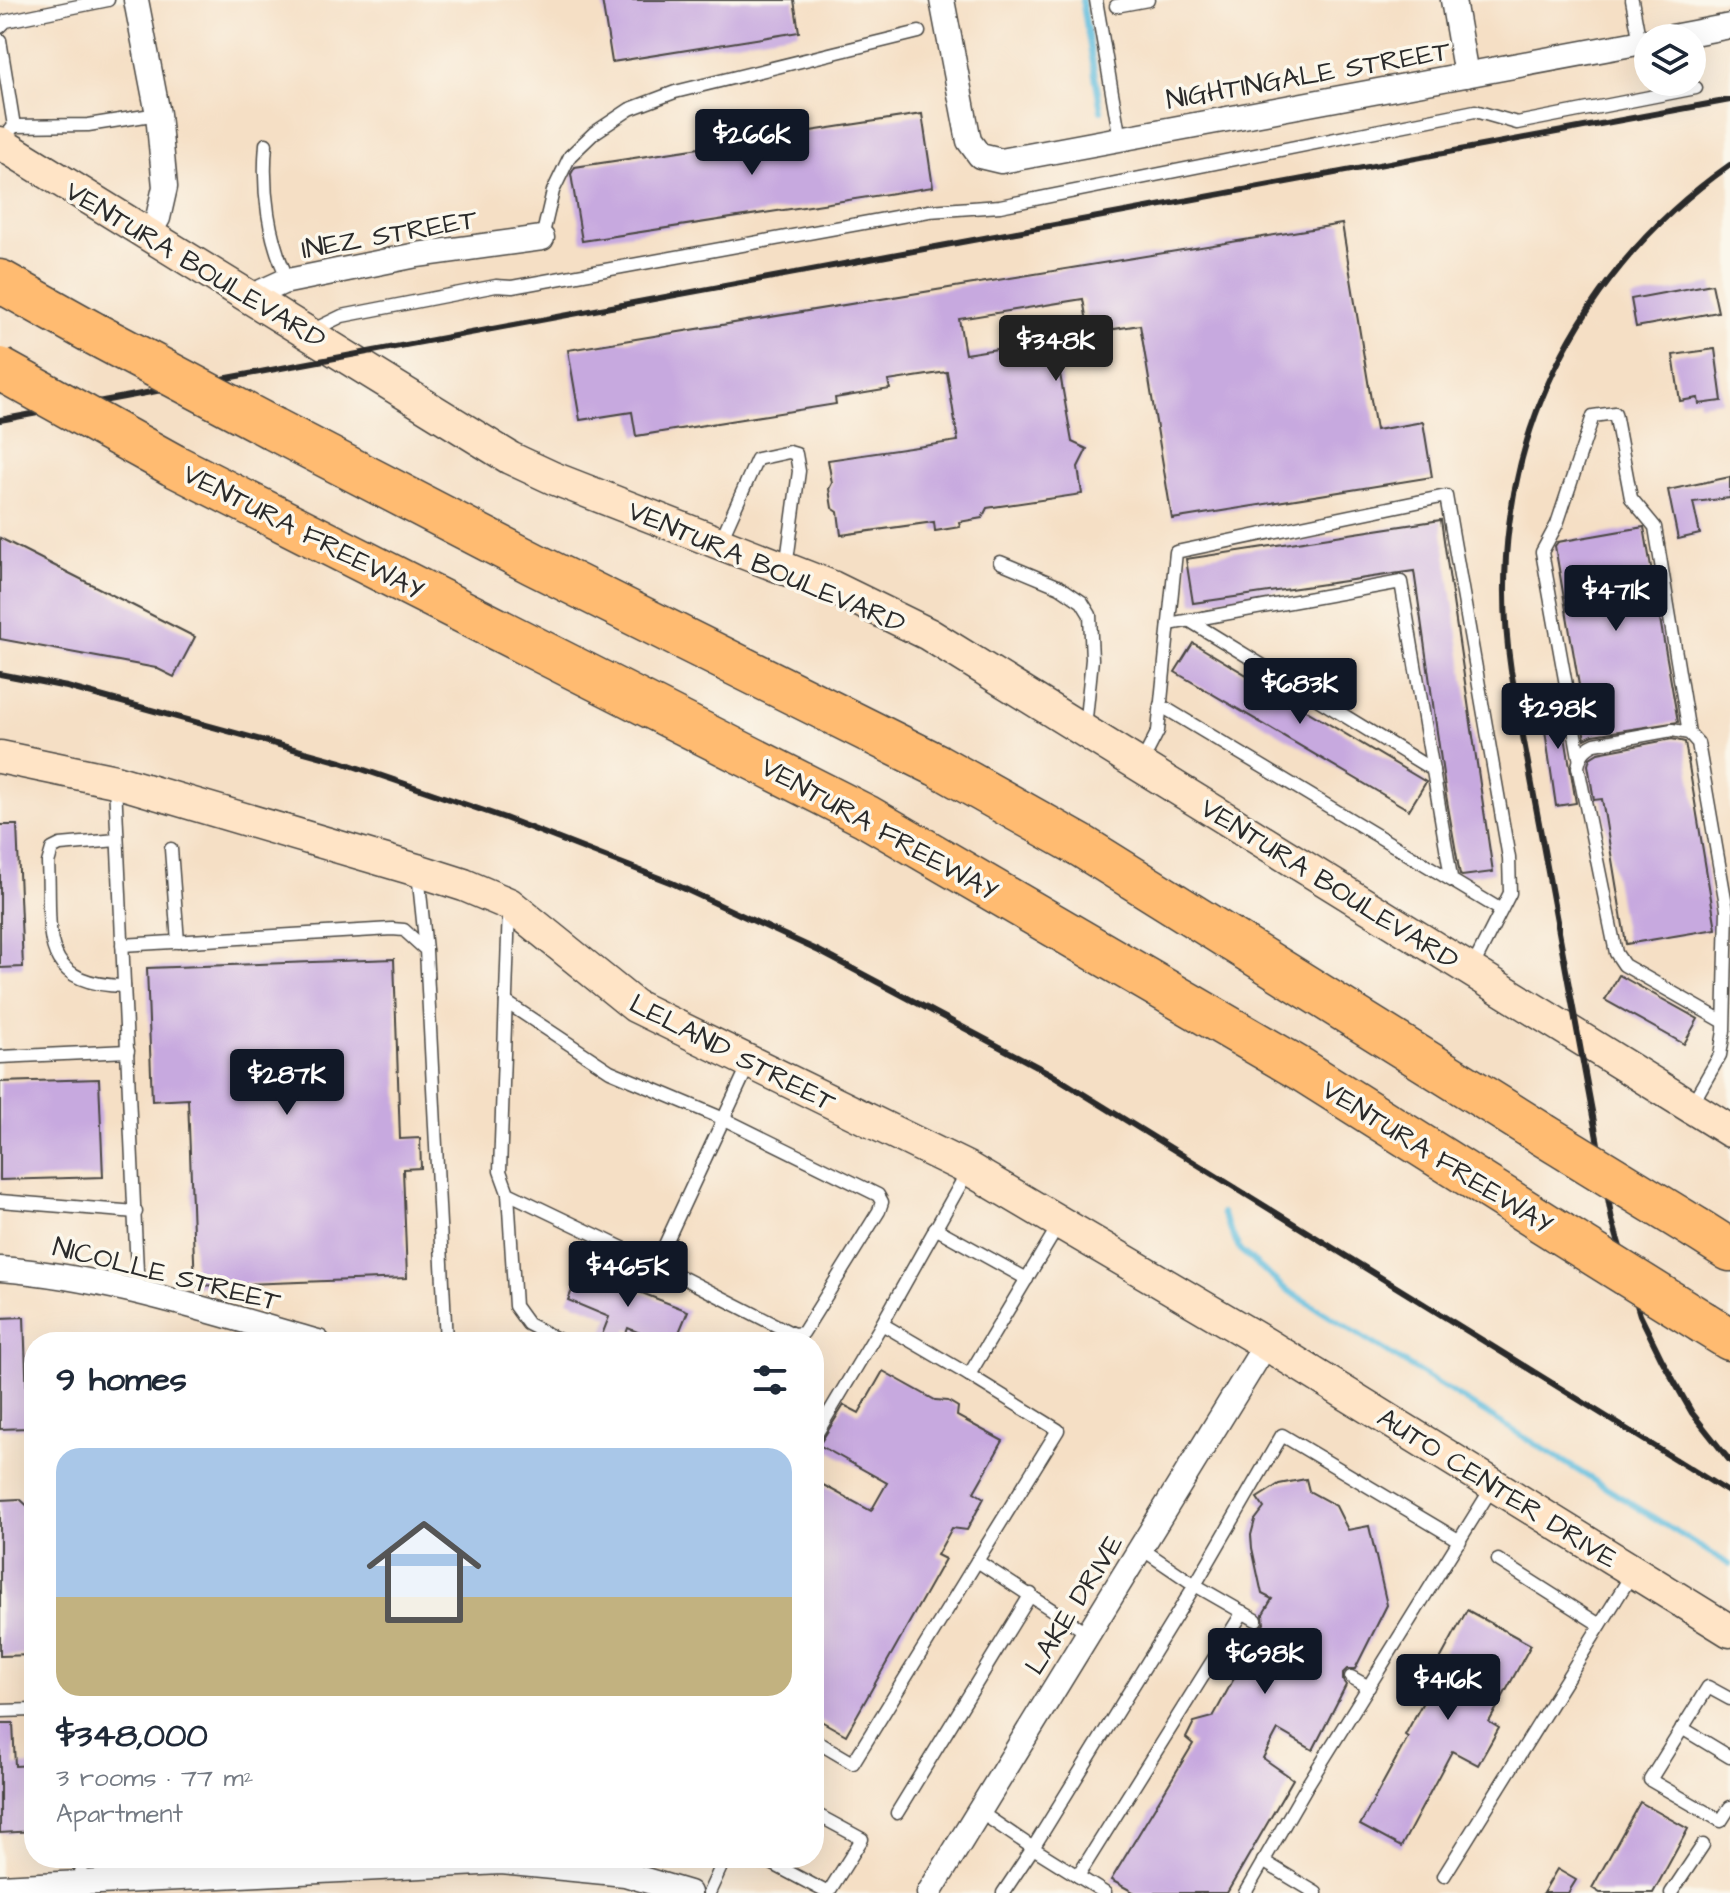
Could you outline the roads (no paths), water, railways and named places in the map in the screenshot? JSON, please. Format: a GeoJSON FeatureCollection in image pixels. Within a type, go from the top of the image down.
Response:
{"type":"FeatureCollection","features":[{"type":"Feature","properties":{"kind":"highway"},"geometry":{"type":"LineString","coordinates":[[0,281],[274,429],[534,564],[937,765],[1083,847],[1713,1240]]}},
{"type":"Feature","properties":{"kind":"highway","name":"VENTURA FREEWAY"},"geometry":{"type":"LineString","coordinates":[[0,369],[173,465],[866,816],[1302,1070],[1717,1331]]}},
{"type":"Feature","properties":{"kind":"street"},"geometry":{"type":"LineString","coordinates":[[136,0],[158,114],[165,187],[158,218],[148,235]]}},
{"type":"Feature","properties":{"kind":"street","name":"NIGHTINGALE STREET"},"geometry":{"type":"LineString","coordinates":[[942,0],[969,141],[980,156],[1001,161],[1634,44]]}},
{"type":"Feature","properties":{"kind":"street"},"geometry":{"type":"LineString","coordinates":[[1453,0],[1466,75]]}},
{"type":"Feature","properties":{"kind":"street"},"geometry":{"type":"LineString","coordinates":[[1706,31],[1730,26]]}},
{"type":"Feature","properties":{"kind":"street","name":"VENTURA BOULEVARD"},"geometry":{"type":"LineString","coordinates":[[5,138],[148,235],[510,458],[553,478],[786,568],[928,634],[1730,1131]]}},
{"type":"Feature","properties":{"kind":"street","name":"INEZ STREET"},"geometry":{"type":"LineString","coordinates":[[250,297],[289,281],[417,255],[542,238]]}},
{"type":"Feature","properties":{"kind":"street","name":"LELAND STREET"},"geometry":{"type":"LineString","coordinates":[[0,757],[115,781],[417,870],[509,904],[635,1006],[969,1169],[1266,1344]]}},
{"type":"Feature","properties":{"kind":"street","name":"NICOLLE STREET"},"geometry":{"type":"LineString","coordinates":[[0,1269],[56,1276],[138,1293],[281,1332]]}},
{"type":"Feature","properties":{"kind":"street","name":"AUTO CENTER DRIVE"},"geometry":{"type":"LineString","coordinates":[[1266,1344],[1730,1631]]}},
{"type":"Feature","properties":{"kind":"street","name":"LAKE DRIVE"},"geometry":{"type":"LineString","coordinates":[[929,1893],[1266,1344]]}},
{"type":"Feature","properties":{"kind":"street"},"geometry":{"type":"LineString","coordinates":[[0,1887],[82,1883],[147,1869],[198,1868]]}},
{"type":"Feature","properties":{"kind":"street"},"geometry":{"type":"LineString","coordinates":[[563,1868],[625,1874],[689,1893]]}},
{"type":"Feature","properties":{"kind":"lane"},"geometry":{"type":"LineString","coordinates":[[0,27],[6,21],[58,5],[108,0]]}},
{"type":"Feature","properties":{"kind":"lane"},"geometry":{"type":"LineString","coordinates":[[1096,0],[1120,139]]}},
{"type":"Feature","properties":{"kind":"lane"},"geometry":{"type":"LineString","coordinates":[[1116,6],[1148,0]]}},
{"type":"Feature","properties":{"kind":"lane"},"geometry":{"type":"LineString","coordinates":[[1632,0],[1639,24]]}},
{"type":"Feature","properties":{"kind":"lane"},"geometry":{"type":"LineString","coordinates":[[542,238],[553,191],[570,156],[594,133],[630,109],[675,92],[919,32]]}},
{"type":"Feature","properties":{"kind":"lane"},"geometry":{"type":"LineString","coordinates":[[0,40],[5,138],[158,114]]}},
{"type":"Feature","properties":{"kind":"lane"},"geometry":{"type":"LineString","coordinates":[[309,332],[342,316],[496,286],[512,287],[945,209],[1000,206],[1475,111],[1517,123],[1655,96]]}},
{"type":"Feature","properties":{"kind":"lane"},"geometry":{"type":"LineString","coordinates":[[266,144],[264,170],[275,248],[289,281]]}},
{"type":"Feature","properties":{"kind":"lane"},"geometry":{"type":"LineString","coordinates":[[1690,1106],[1720,1055],[1724,1022],[1727,910],[1698,743],[1689,733],[1655,527],[1631,498],[1615,413],[1593,416],[1557,524],[1542,552],[1579,757],[1578,767],[1616,953],[1624,965],[1724,1022]]}},
{"type":"Feature","properties":{"kind":"lane"},"geometry":{"type":"LineString","coordinates":[[720,542],[757,459],[789,452],[796,454],[799,471],[786,568]]}},
{"type":"Feature","properties":{"kind":"lane"},"geometry":{"type":"LineString","coordinates":[[1140,766],[1158,731],[1176,552],[1446,496],[1509,858],[1510,893],[1471,970]]}},
{"type":"Feature","properties":{"kind":"lane"},"geometry":{"type":"LineString","coordinates":[[1000,562],[1060,587],[1082,602],[1090,615],[1092,659],[1084,731]]}},
{"type":"Feature","properties":{"kind":"lane"},"geometry":{"type":"LineString","coordinates":[[1169,624],[1401,582],[1451,877]]}},
{"type":"Feature","properties":{"kind":"lane"},"geometry":{"type":"LineString","coordinates":[[1190,621],[1433,770]]}},
{"type":"Feature","properties":{"kind":"lane"},"geometry":{"type":"LineString","coordinates":[[1160,705],[1451,877],[1501,910]]}},
{"type":"Feature","properties":{"kind":"lane"},"geometry":{"type":"LineString","coordinates":[[1579,757],[1595,744],[1672,730],[1689,733]]}},
{"type":"Feature","properties":{"kind":"lane"},"geometry":{"type":"LineString","coordinates":[[115,781],[138,1293]]}},
{"type":"Feature","properties":{"kind":"lane"},"geometry":{"type":"LineString","coordinates":[[117,840],[60,845],[52,849],[48,863],[53,950],[62,967],[77,979],[124,986]]}},
{"type":"Feature","properties":{"kind":"lane"},"geometry":{"type":"LineString","coordinates":[[171,849],[178,942]]}},
{"type":"Feature","properties":{"kind":"lane"},"geometry":{"type":"LineString","coordinates":[[417,870],[426,950],[445,1332]]}},
{"type":"Feature","properties":{"kind":"lane"},"geometry":{"type":"LineString","coordinates":[[509,904],[500,1171],[508,1193],[515,1306],[528,1324],[544,1332]]}},
{"type":"Feature","properties":{"kind":"lane"},"geometry":{"type":"LineString","coordinates":[[122,945],[392,929],[404,930],[426,950]]}},
{"type":"Feature","properties":{"kind":"lane"},"geometry":{"type":"LineString","coordinates":[[506,1002],[610,1071],[724,1119],[878,1195],[882,1202],[879,1211],[804,1332]]}},
{"type":"Feature","properties":{"kind":"lane"},"geometry":{"type":"LineString","coordinates":[[0,1057],[128,1051]]}},
{"type":"Feature","properties":{"kind":"lane"},"geometry":{"type":"LineString","coordinates":[[656,1264],[750,1062]]}},
{"type":"Feature","properties":{"kind":"lane"},"geometry":{"type":"LineString","coordinates":[[824,1421],[969,1169]]}},
{"type":"Feature","properties":{"kind":"lane"},"geometry":{"type":"LineString","coordinates":[[508,1193],[789,1332]]}},
{"type":"Feature","properties":{"kind":"lane"},"geometry":{"type":"LineString","coordinates":[[0,1201],[136,1212]]}},
{"type":"Feature","properties":{"kind":"lane"},"geometry":{"type":"LineString","coordinates":[[969,1375],[1060,1223]]}},
{"type":"Feature","properties":{"kind":"lane"},"geometry":{"type":"LineString","coordinates":[[935,1228],[1027,1279]]}},
{"type":"Feature","properties":{"kind":"lane"},"geometry":{"type":"LineString","coordinates":[[824,1746],[853,1763],[1058,1430],[882,1324]]}},
{"type":"Feature","properties":{"kind":"lane"},"geometry":{"type":"LineString","coordinates":[[1003,1893],[1195,1585],[1282,1435],[1460,1541]]}},
{"type":"Feature","properties":{"kind":"lane"},"geometry":{"type":"LineString","coordinates":[[1245,1893],[1308,1784],[1494,1485]]}},
{"type":"Feature","properties":{"kind":"lane"},"geometry":{"type":"LineString","coordinates":[[1142,1549],[1195,1585],[1256,1620]]}},
{"type":"Feature","properties":{"kind":"lane"},"geometry":{"type":"LineString","coordinates":[[1498,1560],[1600,1625]]}},
{"type":"Feature","properties":{"kind":"lane"},"geometry":{"type":"LineString","coordinates":[[977,1561],[1089,1634]]}},
{"type":"Feature","properties":{"kind":"lane"},"geometry":{"type":"LineString","coordinates":[[1444,1876],[1634,1571]]}},
{"type":"Feature","properties":{"kind":"lane"},"geometry":{"type":"LineString","coordinates":[[897,1813],[1031,1594]]}},
{"type":"Feature","properties":{"kind":"lane"},"geometry":{"type":"LineString","coordinates":[[1078,1876],[1243,1612]]}},
{"type":"Feature","properties":{"kind":"lane"},"geometry":{"type":"LineString","coordinates":[[1351,1677],[1369,1687]]}},
{"type":"Feature","properties":{"kind":"lane"},"geometry":{"type":"LineString","coordinates":[[1730,1699],[1708,1687],[1650,1780],[1721,1821],[1730,1807]]}},
{"type":"Feature","properties":{"kind":"lane"},"geometry":{"type":"LineString","coordinates":[[0,1711],[24,1710]]}},
{"type":"Feature","properties":{"kind":"lane"},"geometry":{"type":"LineString","coordinates":[[1682,1728],[1730,1757]]}},
{"type":"Feature","properties":{"kind":"lane"},"geometry":{"type":"LineString","coordinates":[[980,1812],[1105,1893]]}},
{"type":"Feature","properties":{"kind":"lane"},"geometry":{"type":"LineString","coordinates":[[781,1868],[828,1893],[862,1839],[824,1818]]}},
{"type":"Feature","properties":{"kind":"lane"},"geometry":{"type":"LineString","coordinates":[[1671,1893],[1703,1845]]}},
{"type":"Feature","properties":{"kind":"lane"},"geometry":{"type":"LineString","coordinates":[[1263,1861],[1316,1893]]}},
{"type":"Feature","properties":{"kind":"lane"},"geometry":{"type":"LineString","coordinates":[[81,1868],[82,1883]]}},
{"type":"Feature","properties":{"kind":"lane"},"geometry":{"type":"LineString","coordinates":[[709,1893],[720,1868]]}},
{"type":"Feature","properties":{"kind":"waterway"},"geometry":{"type":"LineString","coordinates":[[1082,0],[1101,111]]}},
{"type":"Feature","properties":{"kind":"waterway"},"geometry":{"type":"LineString","coordinates":[[1222,1213],[1240,1250],[1284,1288],[1730,1565]]}},
{"type":"Feature","properties":{"kind":"railway"},"geometry":{"type":"LineString","coordinates":[[0,420],[1730,100]]}},
{"type":"Feature","properties":{"kind":"railway"},"geometry":{"type":"LineString","coordinates":[[1730,165],[1672,212],[1622,265],[1580,323],[1547,386],[1523,453],[1509,523],[1505,596],[1511,671],[1612,1220],[1640,1315],[1662,1360],[1692,1413],[1730,1461]]}},
{"type":"Feature","properties":{"kind":"railway"},"geometry":{"type":"LineString","coordinates":[[0,674],[67,687],[341,762],[505,818],[672,883],[819,951],[1051,1074],[1730,1493]]}}]}
